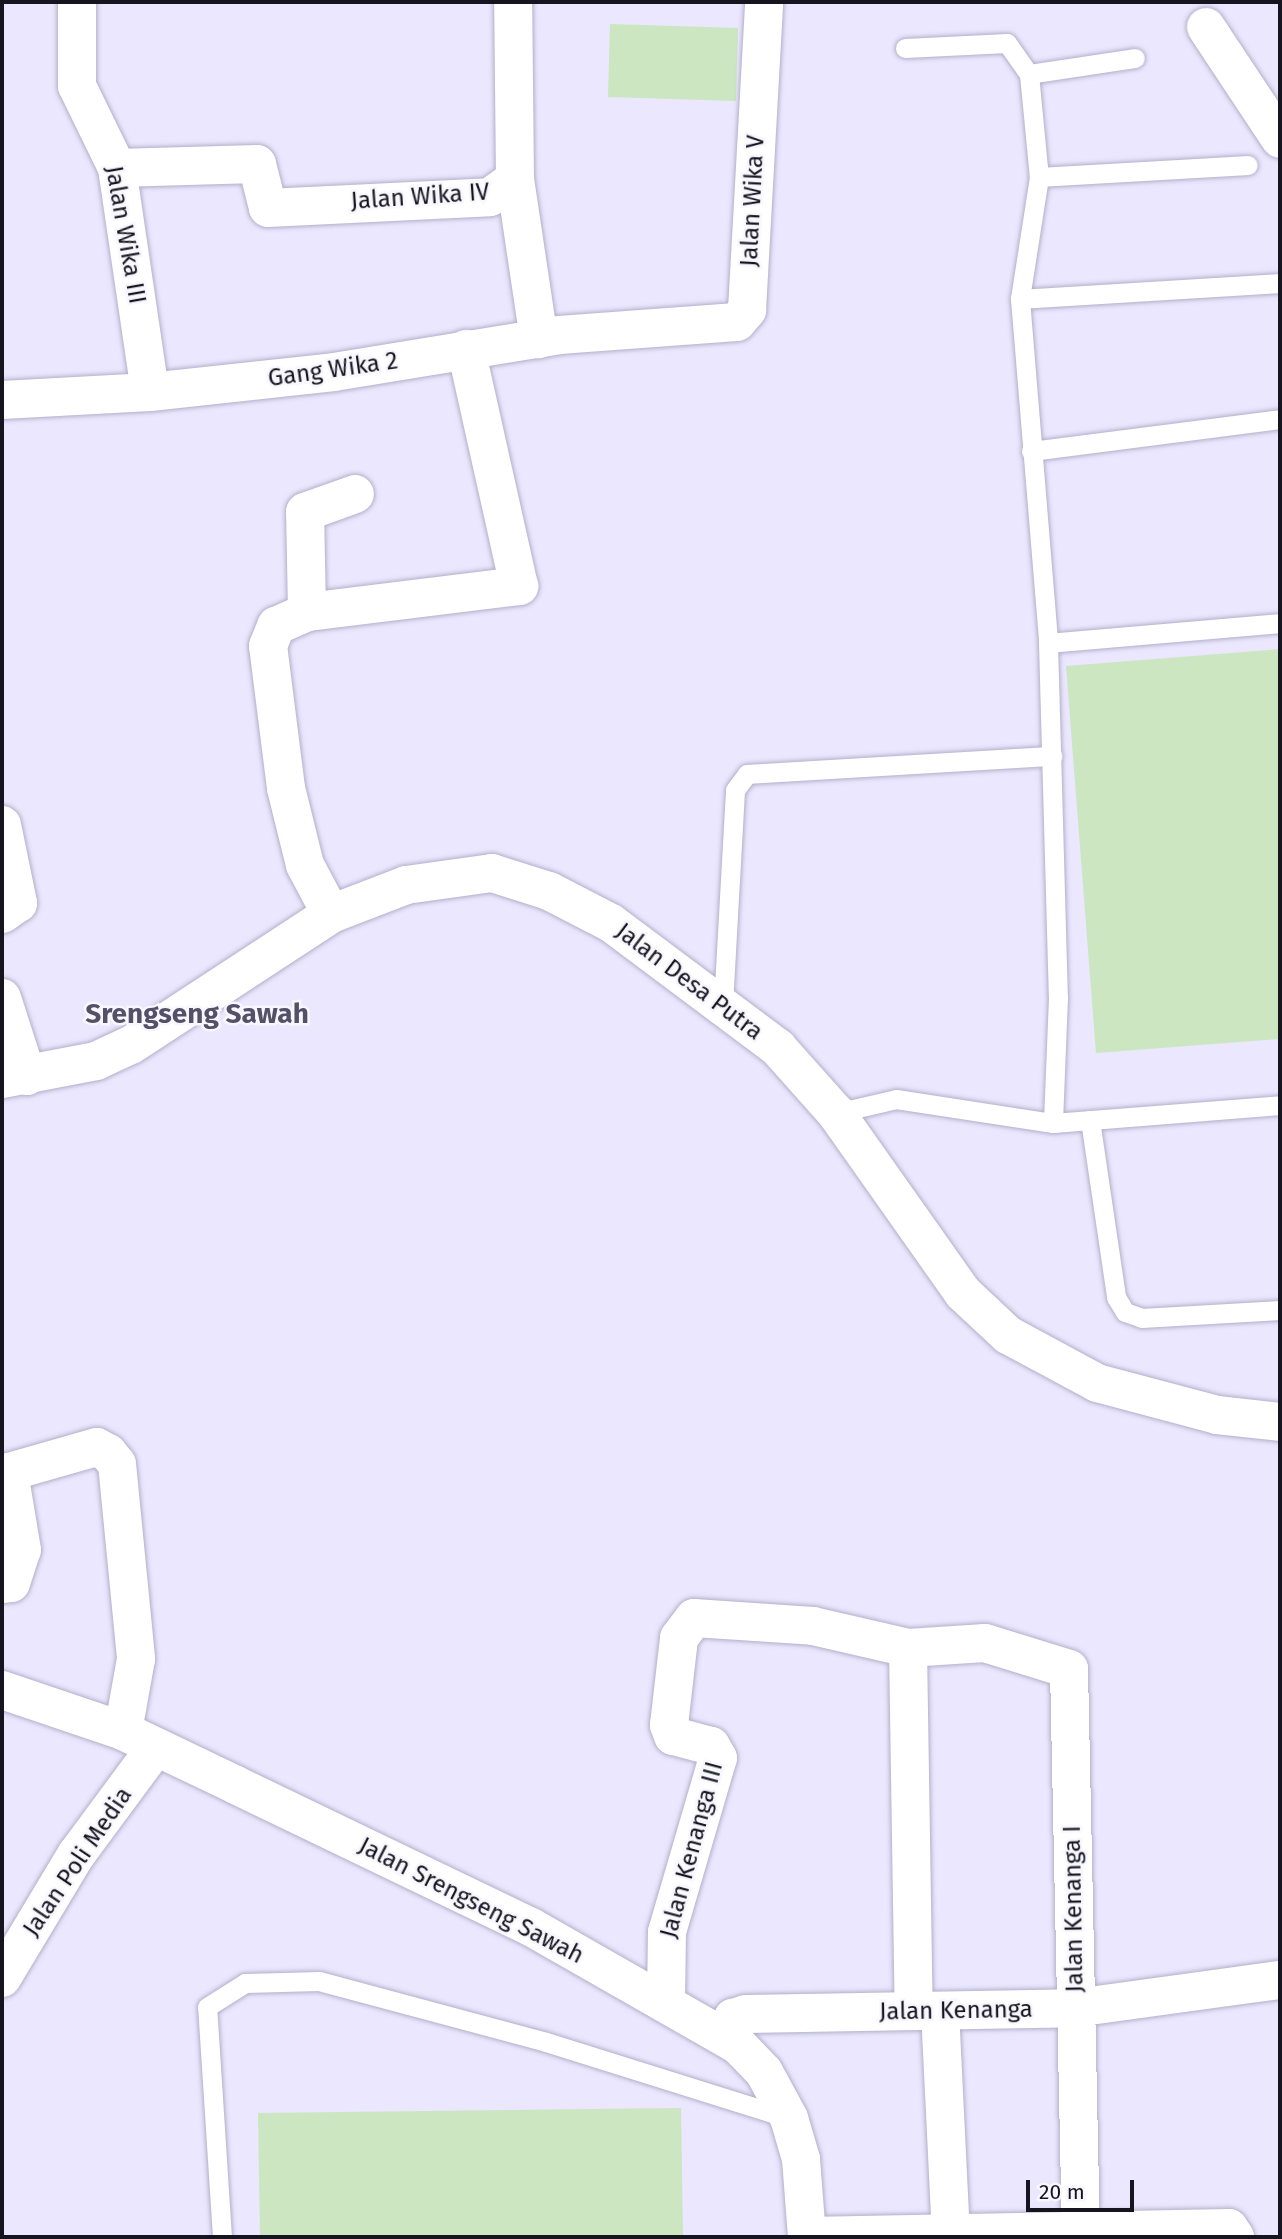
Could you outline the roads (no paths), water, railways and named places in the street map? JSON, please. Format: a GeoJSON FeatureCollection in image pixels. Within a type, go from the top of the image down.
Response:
{"type":"FeatureCollection","features":[{"type":"Feature","properties":{"kind":"street","name":"Jalan Wika III"},"geometry":{"type":"LineString","coordinates":[[77,2],[77,86],[117,168],[150,392]]}},
{"type":"Feature","properties":{"kind":"street","name":"Jalan Wika IV"},"geometry":{"type":"LineString","coordinates":[[117,168],[257,164],[268,208],[490,197],[515,179],[513,2]]}},
{"type":"Feature","properties":{"kind":"street","name":"Jalan Wika V"},"geometry":{"type":"LineString","coordinates":[[663,327],[737,322],[747,310],[764,2]]}},
{"type":"Feature","properties":{"kind":"street"},"geometry":{"type":"LineString","coordinates":[[1206,27],[1280,139]]}},
{"type":"Feature","properties":{"kind":"street"},"geometry":{"type":"LineString","coordinates":[[515,179],[539,339]]}},
{"type":"Feature","properties":{"kind":"street","name":"Gang Wika 2"},"geometry":{"type":"LineString","coordinates":[[2,400],[150,392],[334,372],[539,339],[663,327]]}},
{"type":"Feature","properties":{"kind":"street"},"geometry":{"type":"LineString","coordinates":[[331,914],[304,865],[286,788],[268,646],[276,626],[307,612],[519,586],[466,349]]}},
{"type":"Feature","properties":{"kind":"street"},"geometry":{"type":"LineString","coordinates":[[307,612],[305,512],[355,494]]}},
{"type":"Feature","properties":{"kind":"street"},"geometry":{"type":"LineString","coordinates":[[2,825],[18,903],[2,914]]}},
{"type":"Feature","properties":{"kind":"street","name":"Jalan Desa Putra"},"geometry":{"type":"LineString","coordinates":[[15,1077],[96,1061],[131,1045],[331,914],[406,885],[492,873],[549,891],[611,923],[778,1048],[836,1113],[963,1293],[1009,1335],[1097,1383],[1217,1415],[1280,1422]]}},
{"type":"Feature","properties":{"kind":"street"},"geometry":{"type":"LineString","coordinates":[[2,998],[15,1077]]}},
{"type":"Feature","properties":{"kind":"street"},"geometry":{"type":"LineString","coordinates":[[2,1584],[11,1583],[22,1550],[9,1472],[97,1447],[108,1453],[117,1464],[136,1659],[139,1739]]}},
{"type":"Feature","properties":{"kind":"street","name":"Jalan Kenanga III"},"geometry":{"type":"LineString","coordinates":[[666,2002],[667,1932],[719,1752],[673,1736],[669,1725],[679,1638],[694,1618],[813,1626],[908,1648]]}},
{"type":"Feature","properties":{"kind":"street","name":"Jalan Kenanga I"},"geometry":{"type":"LineString","coordinates":[[908,1648],[985,1643],[1069,1670],[1081,2235]]}},
{"type":"Feature","properties":{"kind":"street"},"geometry":{"type":"LineString","coordinates":[[908,1648],[927,2011],[951,2235]]}},
{"type":"Feature","properties":{"kind":"street","name":"Jalan Srengseng Sawah"},"geometry":{"type":"LineString","coordinates":[[2,1690],[139,1739],[531,1927],[723,2035],[764,2072],[789,2118],[801,2160],[807,2236]]}},
{"type":"Feature","properties":{"kind":"street","name":"Jalan Poli Media"},"geometry":{"type":"LineString","coordinates":[[2,1978],[76,1855],[139,1739]]}},
{"type":"Feature","properties":{"kind":"street","name":"Jalan Kenanga"},"geometry":{"type":"LineString","coordinates":[[723,2035],[733,2018],[746,2014],[1076,2008],[1280,1980]]}},
{"type":"Feature","properties":{"kind":"street"},"geometry":{"type":"LineString","coordinates":[[807,2236],[1081,2235],[1229,2228],[1235,2237]]}},
{"type":"Feature","properties":{"kind":"lane"},"geometry":{"type":"LineString","coordinates":[[905,48],[1007,43],[1029,74],[1039,177],[1020,299],[1048,643],[1058,997],[1053,1123]]}},
{"type":"Feature","properties":{"kind":"lane"},"geometry":{"type":"LineString","coordinates":[[1029,74],[1135,58]]}},
{"type":"Feature","properties":{"kind":"lane"},"geometry":{"type":"LineString","coordinates":[[1039,177],[1248,165]]}},
{"type":"Feature","properties":{"kind":"lane"},"geometry":{"type":"LineString","coordinates":[[1020,299],[1280,283]]}},
{"type":"Feature","properties":{"kind":"lane"},"geometry":{"type":"LineString","coordinates":[[1031,451],[1280,419]]}},
{"type":"Feature","properties":{"kind":"lane"},"geometry":{"type":"LineString","coordinates":[[1048,643],[1280,623]]}},
{"type":"Feature","properties":{"kind":"lane"},"geometry":{"type":"LineString","coordinates":[[723,1005],[735,790],[747,774],[1052,756]]}},
{"type":"Feature","properties":{"kind":"lane"},"geometry":{"type":"LineString","coordinates":[[836,1113],[897,1099],[1053,1123],[1280,1105]]}},
{"type":"Feature","properties":{"kind":"lane"},"geometry":{"type":"LineString","coordinates":[[1090,1120],[1116,1297],[1125,1312],[1142,1318],[1280,1310]]}},
{"type":"Feature","properties":{"kind":"lane"},"geometry":{"type":"LineString","coordinates":[[222,2237],[207,2007],[245,1983],[319,1981],[546,2042],[789,2118]]}},
{"type":"Feature","properties":{"kind":"district","name":"Srengseng Sawah"},"geometry":{"type":"Point","coordinates":[197,1014]}}]}
